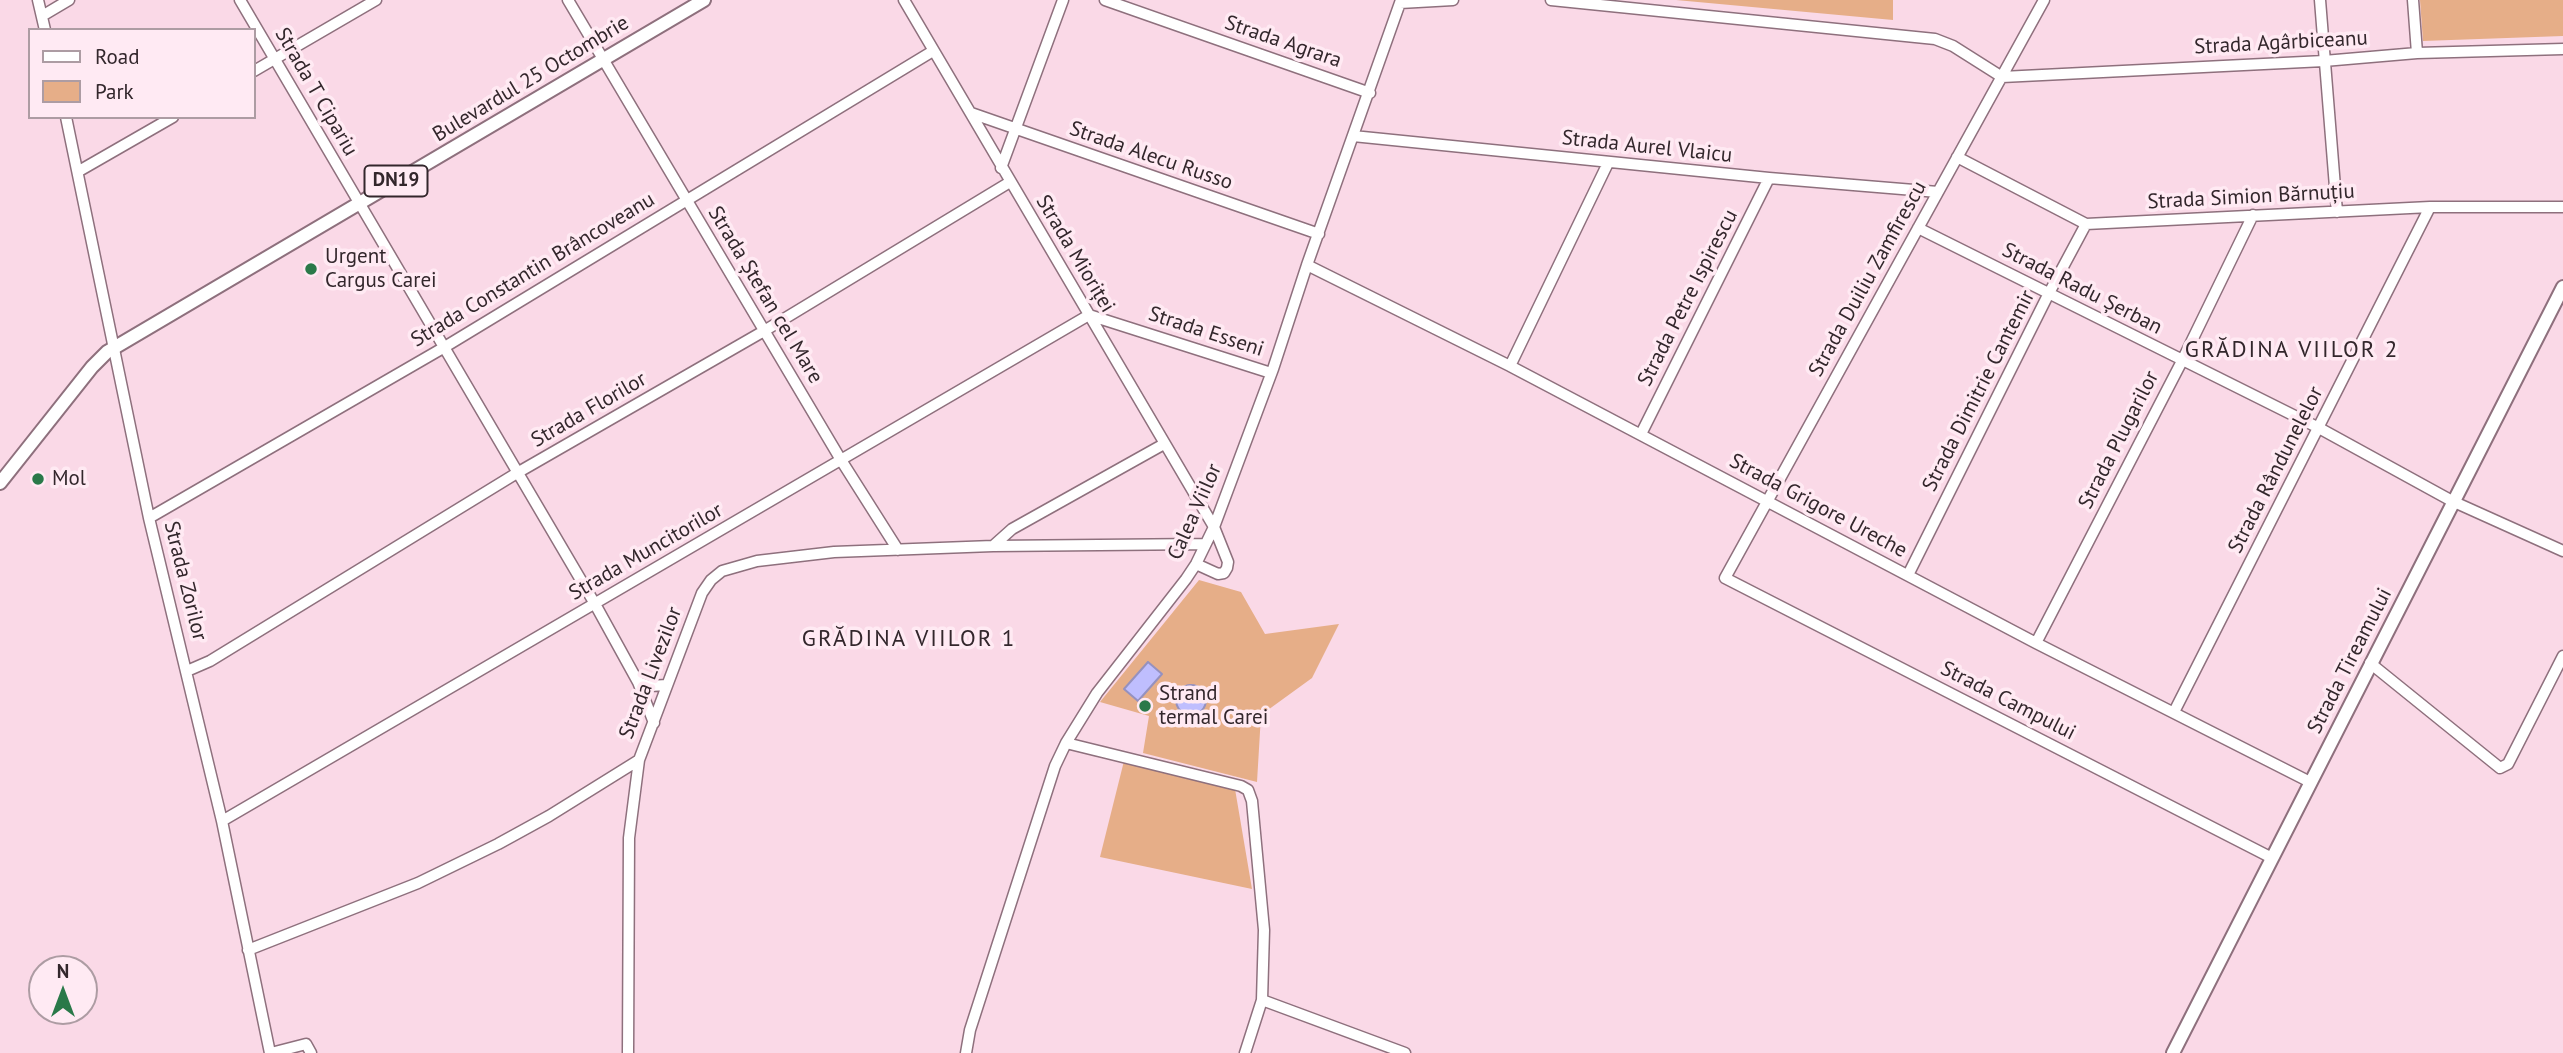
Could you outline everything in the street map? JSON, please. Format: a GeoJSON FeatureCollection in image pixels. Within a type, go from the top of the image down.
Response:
{"type":"FeatureCollection","features":[{"type":"Feature","properties":{"kind":"main road","name":"Bulevardul 25 Octombrie"},"geometry":{"type":"LineString","coordinates":[[0,483],[92,367],[116,346],[704,0]]}},
{"type":"Feature","properties":{"kind":"main road","name":"Strada Tireamului"},"geometry":{"type":"LineString","coordinates":[[2173,1053],[2563,287]]}},
{"type":"Feature","properties":{"kind":"street"},"geometry":{"type":"LineString","coordinates":[[38,0],[45,28]]}},
{"type":"Feature","properties":{"kind":"street"},"geometry":{"type":"LineString","coordinates":[[42,16],[69,0]]}},
{"type":"Feature","properties":{"kind":"street","name":"Strada T Cipariu"},"geometry":{"type":"LineString","coordinates":[[240,0],[595,604],[638,682],[653,723]]}},
{"type":"Feature","properties":{"kind":"street"},"geometry":{"type":"LineString","coordinates":[[256,70],[376,0]]}},
{"type":"Feature","properties":{"kind":"street","name":"Strada Ștefan cel Mare"},"geometry":{"type":"LineString","coordinates":[[568,0],[841,460],[898,550]]}},
{"type":"Feature","properties":{"kind":"street","name":"Strada Mioriței"},"geometry":{"type":"LineString","coordinates":[[904,0],[1214,527],[1228,562],[1227,568],[1224,573],[1218,574],[1196,564]]}},
{"type":"Feature","properties":{"kind":"street"},"geometry":{"type":"LineString","coordinates":[[1001,168],[1063,0]]}},
{"type":"Feature","properties":{"kind":"street","name":"Strada Agrara"},"geometry":{"type":"LineString","coordinates":[[1105,0],[1370,93]]}},
{"type":"Feature","properties":{"kind":"street"},"geometry":{"type":"LineString","coordinates":[[1400,2],[1453,0]]}},
{"type":"Feature","properties":{"kind":"street"},"geometry":{"type":"LineString","coordinates":[[1551,0],[1935,39],[1953,46],[2002,77]]}},
{"type":"Feature","properties":{"kind":"street","name":"Strada Duiliu Zamfirescu"},"geometry":{"type":"LineString","coordinates":[[1725,578],[2044,0]]}},
{"type":"Feature","properties":{"kind":"street"},"geometry":{"type":"LineString","coordinates":[[2320,0],[2337,212]]}},
{"type":"Feature","properties":{"kind":"street"},"geometry":{"type":"LineString","coordinates":[[2413,0],[2417,54]]}},
{"type":"Feature","properties":{"kind":"street","name":"Calea Viilor"},"geometry":{"type":"LineString","coordinates":[[966,1053],[970,1030],[1055,766],[1097,693],[1196,564],[1214,527],[1271,373],[1400,2]]}},
{"type":"Feature","properties":{"kind":"street","name":"Strada Agârbiceanu"},"geometry":{"type":"LineString","coordinates":[[2002,77],[2417,54],[2563,49]]}},
{"type":"Feature","properties":{"kind":"street","name":"Strada Constantin Brâncoveanu"},"geometry":{"type":"LineString","coordinates":[[149,518],[443,348],[933,51]]}},
{"type":"Feature","properties":{"kind":"street","name":"Strada Alecu Russo"},"geometry":{"type":"LineString","coordinates":[[971,113],[1016,131],[1319,234]]}},
{"type":"Feature","properties":{"kind":"street","name":"Strada Zorilor"},"geometry":{"type":"LineString","coordinates":[[66,119],[116,346],[149,518],[222,821],[270,1053]]}},
{"type":"Feature","properties":{"kind":"street"},"geometry":{"type":"LineString","coordinates":[[79,171],[170,119]]}},
{"type":"Feature","properties":{"kind":"street","name":"Strada Aurel Vlaicu"},"geometry":{"type":"LineString","coordinates":[[1353,136],[1608,163],[1938,192]]}},
{"type":"Feature","properties":{"kind":"street"},"geometry":{"type":"LineString","coordinates":[[1958,157],[2086,224]]}},
{"type":"Feature","properties":{"kind":"street"},"geometry":{"type":"LineString","coordinates":[[1510,366],[1608,163]]}},
{"type":"Feature","properties":{"kind":"street","name":"Strada Petre Ispirescu"},"geometry":{"type":"LineString","coordinates":[[1641,434],[1769,178]]}},
{"type":"Feature","properties":{"kind":"street","name":"Strada Florilor"},"geometry":{"type":"LineString","coordinates":[[187,671],[210,661],[517,473],[764,331],[1010,182]]}},
{"type":"Feature","properties":{"kind":"street","name":"Strada Simion Bărnuțiu"},"geometry":{"type":"LineString","coordinates":[[2086,224],[2430,207],[2563,207]]}},
{"type":"Feature","properties":{"kind":"street","name":"Strada Rândunelelor"},"geometry":{"type":"LineString","coordinates":[[2174,712],[2430,207]]}},
{"type":"Feature","properties":{"kind":"street","name":"Strada Plugarilor"},"geometry":{"type":"LineString","coordinates":[[2036,643],[2182,360],[2253,215]]}},
{"type":"Feature","properties":{"kind":"street","name":"Strada Dimitrie Cantemir"},"geometry":{"type":"LineString","coordinates":[[1908,575],[2086,224]]}},
{"type":"Feature","properties":{"kind":"street","name":"Strada Radu Șerban"},"geometry":{"type":"LineString","coordinates":[[1918,228],[2319,428],[2452,501],[2563,551]]}},
{"type":"Feature","properties":{"kind":"street","name":"Strada Grigore Ureche"},"geometry":{"type":"LineString","coordinates":[[1307,265],[1510,366],[2036,643],[2310,782]]}},
{"type":"Feature","properties":{"kind":"street","name":"Strada Esseni"},"geometry":{"type":"LineString","coordinates":[[1089,315],[1271,373]]}},
{"type":"Feature","properties":{"kind":"street","name":"Strada Muncitorilor"},"geometry":{"type":"LineString","coordinates":[[222,821],[1089,315]]}},
{"type":"Feature","properties":{"kind":"street"},"geometry":{"type":"LineString","coordinates":[[993,546],[1012,528],[1164,444]]}},
{"type":"Feature","properties":{"kind":"street","name":"Strada Livezilor"},"geometry":{"type":"LineString","coordinates":[[248,950],[418,883],[549,816],[639,760],[702,593],[722,571],[757,561],[834,552],[993,546],[1205,544]]}},
{"type":"Feature","properties":{"kind":"street","name":"Strada Campului"},"geometry":{"type":"LineString","coordinates":[[1725,578],[2272,858]]}},
{"type":"Feature","properties":{"kind":"street"},"geometry":{"type":"LineString","coordinates":[[2370,663],[2500,768],[2508,764],[2563,656]]}},
{"type":"Feature","properties":{"kind":"street"},"geometry":{"type":"LineString","coordinates":[[638,682],[649,686],[667,685]]}},
{"type":"Feature","properties":{"kind":"street"},"geometry":{"type":"LineString","coordinates":[[1066,743],[1248,790],[1252,801],[1264,930],[1262,1000],[1245,1053]]}},
{"type":"Feature","properties":{"kind":"street"},"geometry":{"type":"LineString","coordinates":[[628,1053],[629,838],[639,760]]}},
{"type":"Feature","properties":{"kind":"street"},"geometry":{"type":"LineString","coordinates":[[1262,1000],[1405,1053]]}},
{"type":"Feature","properties":{"kind":"street"},"geometry":{"type":"LineString","coordinates":[[270,1053],[306,1044],[311,1053]]}},
{"type":"Feature","properties":{"kind":"green space"},"geometry":{"type":"Polygon","coordinates":[[[1676,0],[1893,0],[1893,20],[1676,0]]]}},
{"type":"Feature","properties":{"kind":"green space"},"geometry":{"type":"Polygon","coordinates":[[[2420,0],[2563,0],[2563,36],[2423,41],[2420,0]]]}},
{"type":"Feature","properties":{"kind":"green space","name":"Strand termal Carei"},"geometry":{"type":"Polygon","coordinates":[[[1199,580],[1241,592],[1265,634],[1339,624],[1312,678],[1261,715],[1257,782],[1143,753],[1149,716],[1100,702],[1199,580]]]}},
{"type":"Feature","properties":{"kind":"green space"},"geometry":{"type":"Polygon","coordinates":[[[1124,761],[1235,789],[1252,889],[1100,857],[1124,761]]]}},
{"type":"Feature","properties":{"kind":"water"},"geometry":{"type":"Polygon","coordinates":[[[1148,662],[1162,674],[1138,701],[1124,689],[1148,662]]]}},
{"type":"Feature","properties":{"kind":"water"},"geometry":{"type":"Polygon","coordinates":[[[1191,685],[1202,689],[1206,700],[1202,711],[1191,715],[1180,711],[1176,700],[1180,689],[1191,685]]]}},
{"type":"Feature","properties":{"kind":"place","name":"Urgent Cargus Carei"},"geometry":{"type":"Point","coordinates":[311,269]}},
{"type":"Feature","properties":{"kind":"place","name":"Mol"},"geometry":{"type":"Point","coordinates":[38,479]}},
{"type":"Feature","properties":{"kind":"place","name":"Strand termal Carei"},"geometry":{"type":"Point","coordinates":[1145,706]}},
{"type":"Feature","properties":{"kind":"district","name":"GRĂDINA VIILOR 2"},"geometry":{"type":"Point","coordinates":[2292,350]}},
{"type":"Feature","properties":{"kind":"district","name":"GRĂDINA VIILOR 1"},"geometry":{"type":"Point","coordinates":[909,639]}}]}
